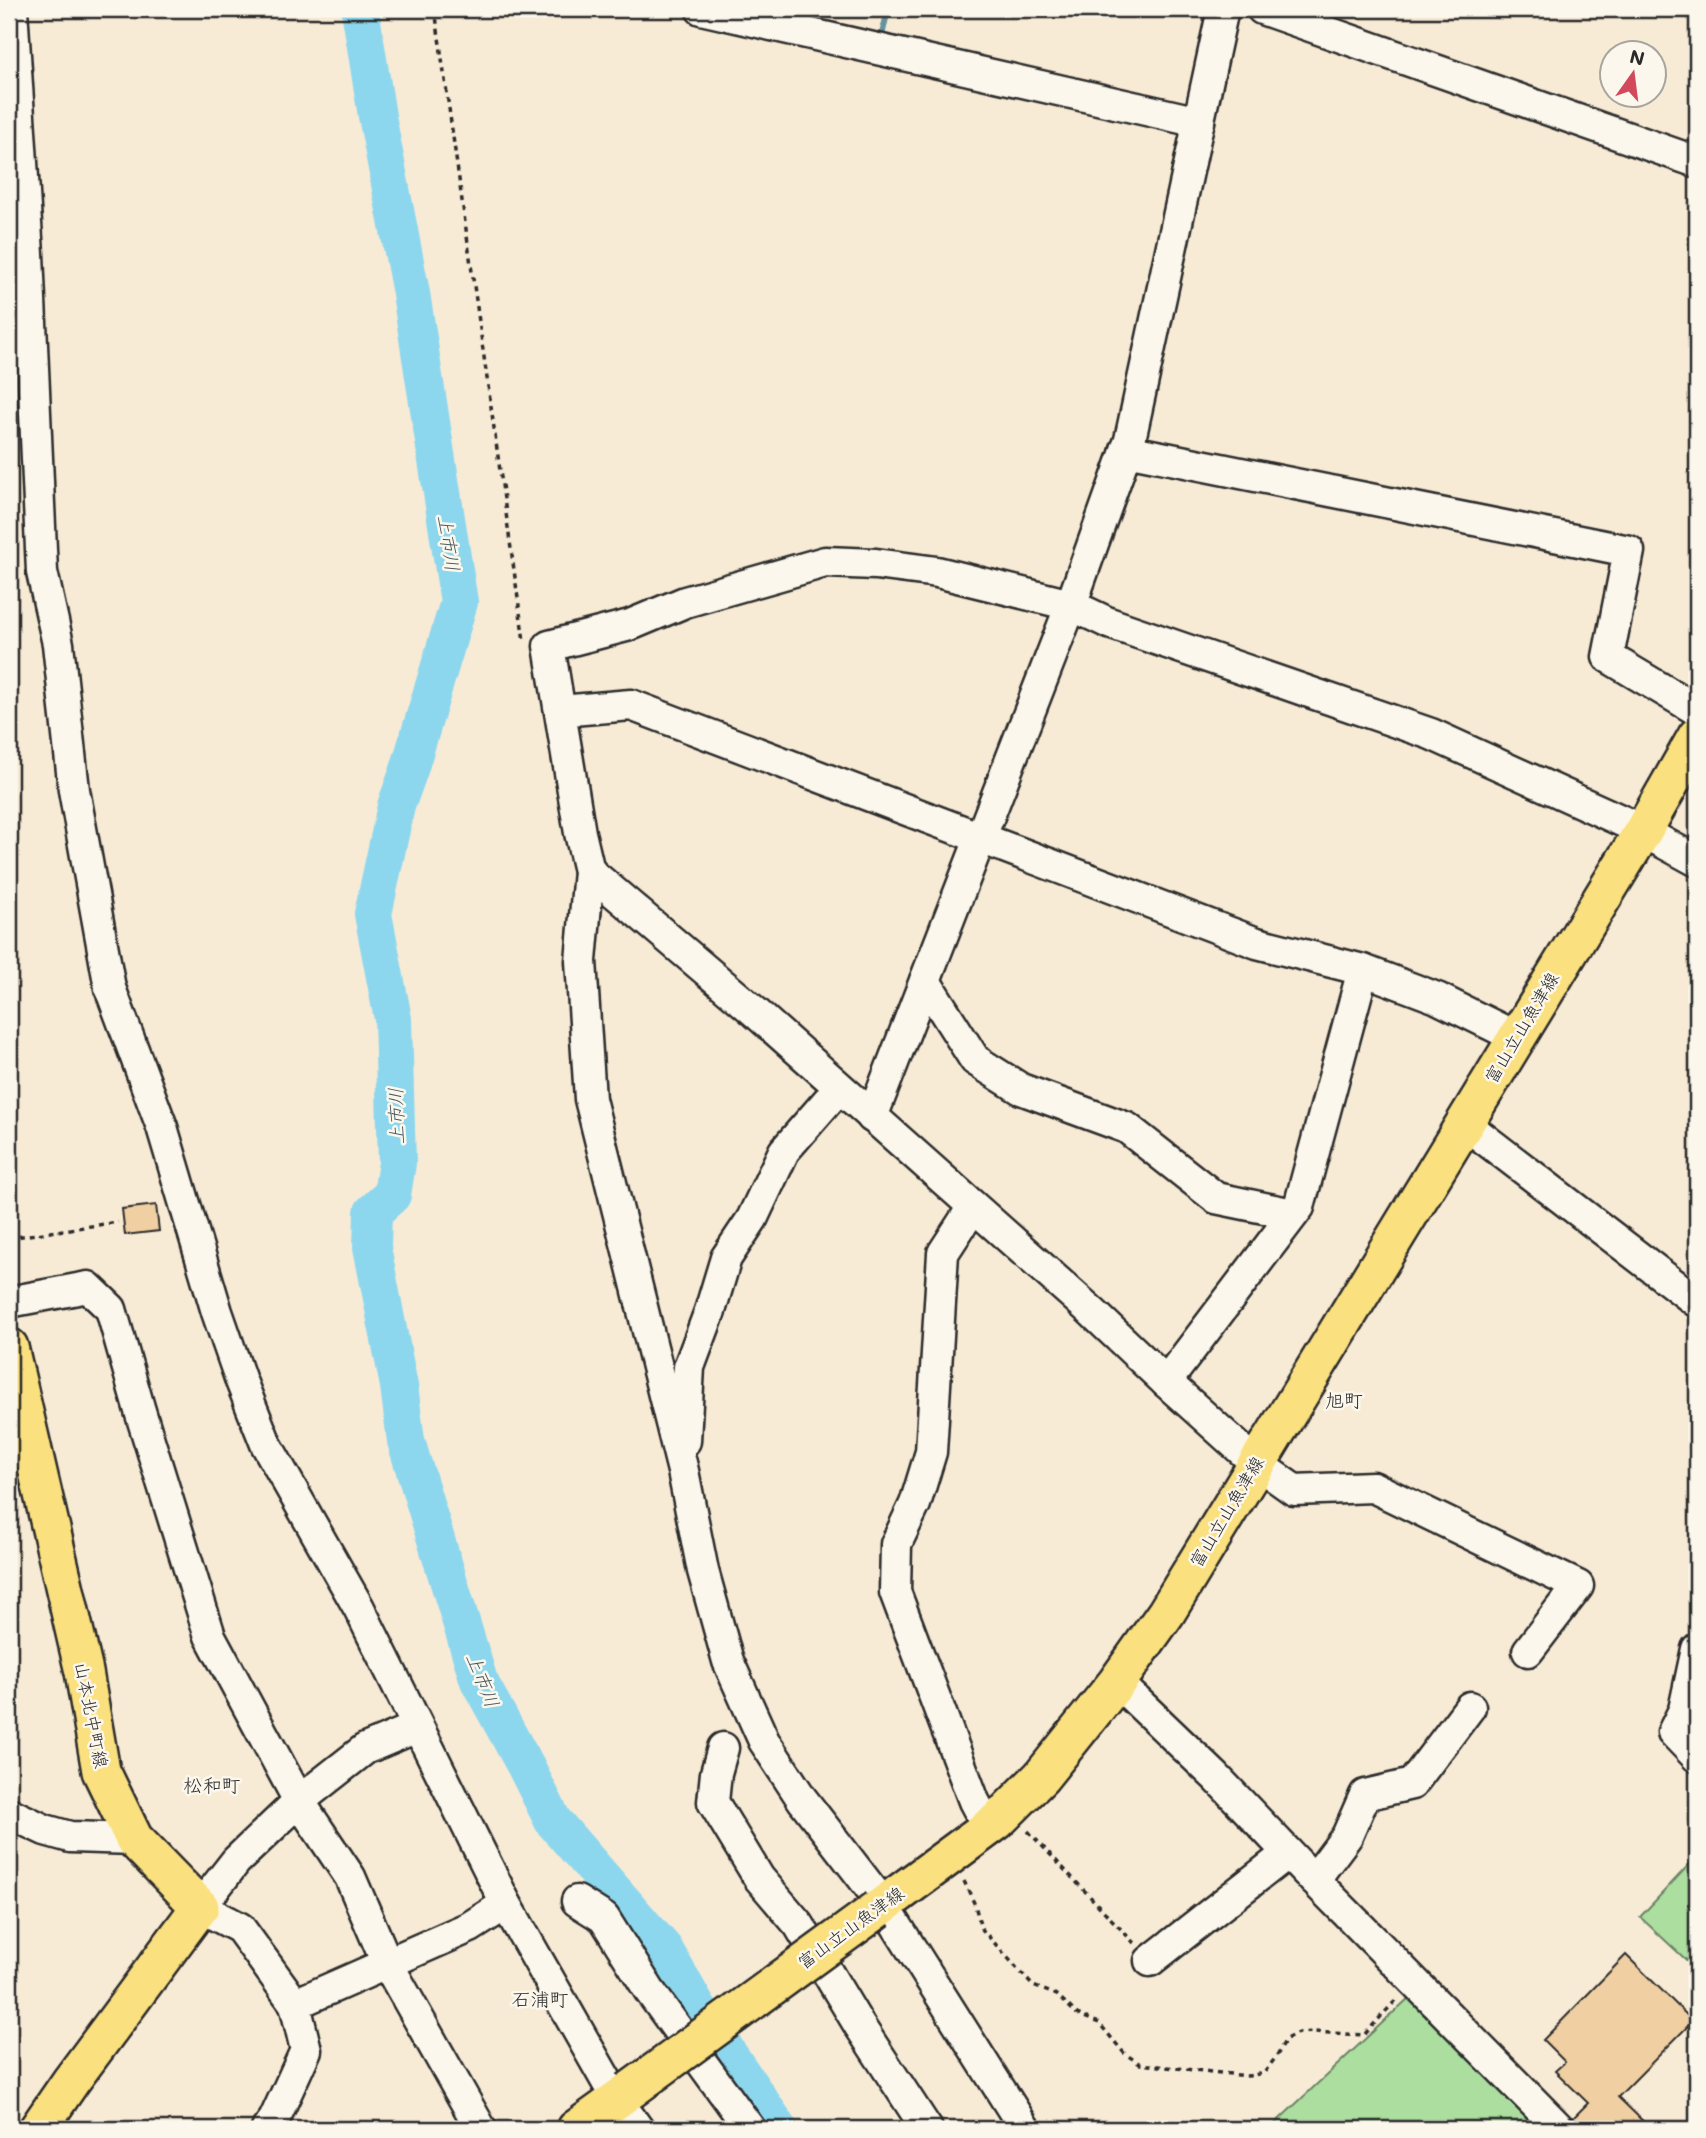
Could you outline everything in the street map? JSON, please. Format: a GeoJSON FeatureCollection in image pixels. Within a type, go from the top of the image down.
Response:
{"type":"FeatureCollection","features":[{"type":"Feature","properties":{"kind":"main road","name":"富山立山魚津線"},"geometry":{"type":"LineString","coordinates":[[576,2129],[628,2107],[998,1818],[1041,1777],[1117,1682],[1166,1613],[1643,831],[1697,736]]}},
{"type":"Feature","properties":{"kind":"main road","name":"山本北中町線"},"geometry":{"type":"LineString","coordinates":[[9,1347],[83,1672],[101,1771],[134,1839],[200,1908]]}},
{"type":"Feature","properties":{"kind":"main road"},"geometry":{"type":"LineString","coordinates":[[38,2129],[200,1908]]}},
{"type":"Feature","properties":{"kind":"street"},"geometry":{"type":"LineString","coordinates":[[12,9],[28,254],[42,572],[58,644],[74,790],[110,988],[162,1127],[217,1312],[266,1444],[359,1608],[506,1904],[628,2107]]}},
{"type":"Feature","properties":{"kind":"street"},"geometry":{"type":"LineString","coordinates":[[701,9],[1199,122]]}},
{"type":"Feature","properties":{"kind":"street"},"geometry":{"type":"LineString","coordinates":[[872,1117],[1071,605],[1126,450],[1223,9]]}},
{"type":"Feature","properties":{"kind":"street"},"geometry":{"type":"LineString","coordinates":[[1262,9],[1697,162]]}},
{"type":"Feature","properties":{"kind":"street"},"geometry":{"type":"LineString","coordinates":[[1126,450],[1629,551],[1608,657],[1697,710]]}},
{"type":"Feature","properties":{"kind":"street"},"geometry":{"type":"LineString","coordinates":[[1025,2129],[881,1907],[802,1799],[764,1741],[729,1661],[703,1571],[683,1471],[590,1098],[581,961],[589,872],[550,646],[630,625],[685,602],[825,562],[876,564],[937,572],[1071,605],[1109,623],[1431,734],[1643,831],[1697,861]]}},
{"type":"Feature","properties":{"kind":"street"},"geometry":{"type":"LineString","coordinates":[[560,711],[631,705],[1257,943],[1363,970],[1437,998],[1516,1037]]}},
{"type":"Feature","properties":{"kind":"street"},"geometry":{"type":"LineString","coordinates":[[589,872],[754,1011],[1091,1311],[1256,1463],[1294,1490],[1373,1487],[1578,1586],[1528,1651]]}},
{"type":"Feature","properties":{"kind":"street"},"geometry":{"type":"LineString","coordinates":[[1166,1382],[1299,1207],[1363,970]]}},
{"type":"Feature","properties":{"kind":"street"},"geometry":{"type":"LineString","coordinates":[[925,981],[975,1060],[1021,1089],[1127,1128],[1216,1198],[1293,1214]]}},
{"type":"Feature","properties":{"kind":"street"},"geometry":{"type":"LineString","coordinates":[[683,1471],[689,1367],[726,1258],[752,1219],[784,1151],[839,1088]]}},
{"type":"Feature","properties":{"kind":"street"},"geometry":{"type":"LineString","coordinates":[[1465,1124],[1697,1302]]}},
{"type":"Feature","properties":{"kind":"street"},"geometry":{"type":"LineString","coordinates":[[973,1207],[943,1253],[932,1452],[915,1504],[896,1544],[895,1592],[974,1801],[998,1818]]}},
{"type":"Feature","properties":{"kind":"street"},"geometry":{"type":"LineString","coordinates":[[9,1302],[88,1287],[111,1309],[139,1411],[210,1636],[299,1801],[351,1877],[387,1964],[481,2129]]}},
{"type":"Feature","properties":{"kind":"street"},"geometry":{"type":"LineString","coordinates":[[1697,1649],[1684,1710],[1673,1732],[1697,1757]]}},
{"type":"Feature","properties":{"kind":"street"},"geometry":{"type":"LineString","coordinates":[[1117,1682],[1216,1777],[1560,2129]]}},
{"type":"Feature","properties":{"kind":"street"},"geometry":{"type":"LineString","coordinates":[[1314,1880],[1347,1836],[1365,1795],[1412,1784],[1470,1707]]}},
{"type":"Feature","properties":{"kind":"street"},"geometry":{"type":"LineString","coordinates":[[267,2129],[274,2120],[306,2050],[295,2004],[240,1928],[200,1908],[236,1861],[299,1801],[365,1749],[417,1727]]}},
{"type":"Feature","properties":{"kind":"street"},"geometry":{"type":"LineString","coordinates":[[723,1748],[716,1773],[713,1802],[760,1878],[799,1926],[927,2129]]}},
{"type":"Feature","properties":{"kind":"street"},"geometry":{"type":"LineString","coordinates":[[9,1813],[45,1830],[70,1837],[134,1839]]}},
{"type":"Feature","properties":{"kind":"street"},"geometry":{"type":"LineString","coordinates":[[1150,1961],[1288,1853]]}},
{"type":"Feature","properties":{"kind":"street"},"geometry":{"type":"LineString","coordinates":[[577,1901],[604,1918],[649,1990],[750,2129]]}},
{"type":"Feature","properties":{"kind":"street"},"geometry":{"type":"LineString","coordinates":[[295,2004],[470,1927],[506,1904]]}},
{"type":"Feature","properties":{"kind":"path"},"geometry":{"type":"LineString","coordinates":[[435,9],[524,641]]}},
{"type":"Feature","properties":{"kind":"path"},"geometry":{"type":"LineString","coordinates":[[9,1238],[118,1222]]}},
{"type":"Feature","properties":{"kind":"path"},"geometry":{"type":"LineString","coordinates":[[998,1818],[1150,1961]]}},
{"type":"Feature","properties":{"kind":"path"},"geometry":{"type":"LineString","coordinates":[[948,1857],[968,1888],[981,1928],[1033,1986],[1057,1995],[1077,2014],[1099,2023],[1124,2053],[1140,2064],[1248,2076],[1264,2073],[1286,2039],[1298,2034],[1314,2032],[1364,2035],[1414,1981]]}},
{"type":"Feature","properties":{"kind":"green space"},"geometry":{"type":"Polygon","coordinates":[[[1697,1856],[1697,1970],[1640,1917],[1697,1856]]]}},
{"type":"Feature","properties":{"kind":"green space"},"geometry":{"type":"Polygon","coordinates":[[[1413,1994],[1542,2129],[1269,2129],[1395,2011],[1413,1994]]]}},
{"type":"Feature","properties":{"kind":"building"},"geometry":{"type":"Polygon","coordinates":[[[156,1205],[159,1231],[125,1235],[122,1209],[156,1205]]]}},
{"type":"Feature","properties":{"kind":"building"},"geometry":{"type":"Polygon","coordinates":[[[1626,1955],[1693,2021],[1618,2097],[1651,2129],[1584,2129],[1573,2118],[1588,2103],[1555,2071],[1565,2062],[1543,2040],[1626,1955]]]}},
{"type":"Feature","properties":{"kind":"waterway","name":"上市川"},"geometry":{"type":"LineString","coordinates":[[360,9],[377,116],[411,293],[459,602],[396,806],[373,914],[393,1019],[397,1163],[392,1195],[373,1212],[372,1247],[399,1386],[406,1441],[479,1681],[553,1821],[664,1949],[698,2009],[779,2129]]}},
{"type":"Feature","properties":{"kind":"waterway"},"geometry":{"type":"LineString","coordinates":[[882,36],[888,9]]}},
{"type":"Feature","properties":{"kind":"district","name":"旭町"},"geometry":{"type":"Point","coordinates":[1344,1400]}},
{"type":"Feature","properties":{"kind":"district","name":"松和町"},"geometry":{"type":"Point","coordinates":[212,1785]}},
{"type":"Feature","properties":{"kind":"district","name":"石浦町"},"geometry":{"type":"Point","coordinates":[540,1999]}}]}
